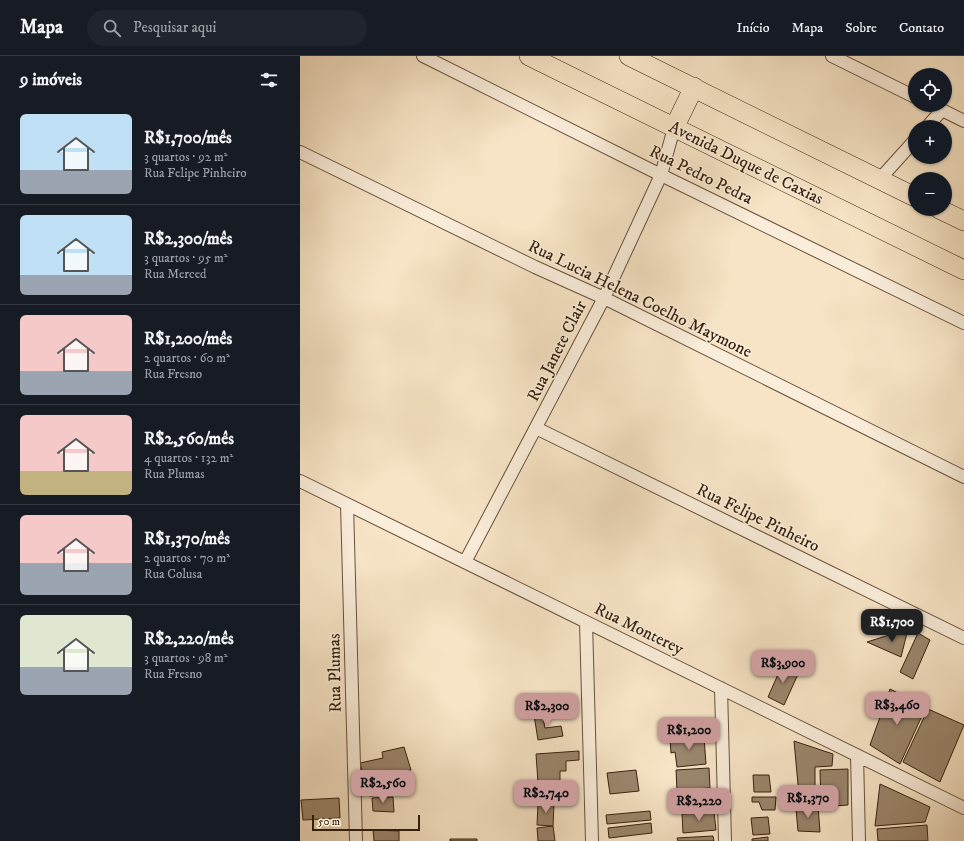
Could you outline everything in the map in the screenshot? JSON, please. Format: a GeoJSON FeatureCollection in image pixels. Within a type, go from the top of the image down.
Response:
{"type":"FeatureCollection","features":[{"type":"Feature","properties":{"kind":"main road","name":"Avenida Duque de Caxias"},"geometry":{"type":"LineString","coordinates":[[529,56],[964,270]]}},
{"type":"Feature","properties":{"kind":"main road"},"geometry":{"type":"LineString","coordinates":[[629,56],[908,194]]}},
{"type":"Feature","properties":{"kind":"main road"},"geometry":{"type":"LineString","coordinates":[[674,128],[694,87]]}},
{"type":"Feature","properties":{"kind":"main road"},"geometry":{"type":"LineString","coordinates":[[952,215],[964,221]]}},
{"type":"Feature","properties":{"kind":"street","name":"Rua Pedro Pedra"},"geometry":{"type":"LineString","coordinates":[[423,56],[661,175],[964,323]]}},
{"type":"Feature","properties":{"kind":"street"},"geometry":{"type":"LineString","coordinates":[[832,56],[908,94]]}},
{"type":"Feature","properties":{"kind":"street"},"geometry":{"type":"LineString","coordinates":[[945,112],[964,121]]}},
{"type":"Feature","properties":{"kind":"street","name":"Rua Janete Clair"},"geometry":{"type":"LineString","coordinates":[[465,562],[604,298],[661,175],[674,128]]}},
{"type":"Feature","properties":{"kind":"street"},"geometry":{"type":"LineString","coordinates":[[879,180],[908,148]]}},
{"type":"Feature","properties":{"kind":"street","name":"Rua Lucia Helena Coelho Maymone"},"geometry":{"type":"LineString","coordinates":[[300,152],[535,267],[604,298],[964,477]]}},
{"type":"Feature","properties":{"kind":"street","name":"Rua Felipe Pinheiro"},"geometry":{"type":"LineString","coordinates":[[536,428],[964,638]]}},
{"type":"Feature","properties":{"kind":"street","name":"Rua Monterey"},"geometry":{"type":"LineString","coordinates":[[300,481],[964,808]]}},
{"type":"Feature","properties":{"kind":"street","name":"Rua Plumas"},"geometry":{"type":"LineString","coordinates":[[347,504],[356,841]]}},
{"type":"Feature","properties":{"kind":"street"},"geometry":{"type":"LineString","coordinates":[[586,622],[592,841]]}},
{"type":"Feature","properties":{"kind":"street"},"geometry":{"type":"LineString","coordinates":[[721,688],[725,841]]}},
{"type":"Feature","properties":{"kind":"street"},"geometry":{"type":"LineString","coordinates":[[857,755],[860,841]]}},
{"type":"Feature","properties":{"kind":"building"},"geometry":{"type":"Polygon","coordinates":[[[908,629],[901,657],[867,642],[908,629]]]}},
{"type":"Feature","properties":{"kind":"building"},"geometry":{"type":"Polygon","coordinates":[[[918,633],[930,640],[913,679],[900,672],[918,633]]]}},
{"type":"Feature","properties":{"kind":"building"},"geometry":{"type":"Polygon","coordinates":[[[783,663],[799,672],[784,705],[768,697],[783,663]]]}},
{"type":"Feature","properties":{"kind":"building"},"geometry":{"type":"Polygon","coordinates":[[[890,689],[926,707],[900,764],[870,745],[890,689]]]}},
{"type":"Feature","properties":{"kind":"building"},"geometry":{"type":"Polygon","coordinates":[[[928,709],[964,725],[940,782],[903,762],[928,709]]]}},
{"type":"Feature","properties":{"kind":"building"},"geometry":{"type":"Polygon","coordinates":[[[556,711],[557,716],[543,718],[545,728],[561,726],[563,736],[538,740],[534,715],[556,711]]]}},
{"type":"Feature","properties":{"kind":"building"},"geometry":{"type":"Polygon","coordinates":[[[704,737],[706,764],[677,767],[675,752],[671,753],[670,739],[704,737]]]}},
{"type":"Feature","properties":{"kind":"building"},"geometry":{"type":"Polygon","coordinates":[[[794,741],[833,754],[832,766],[815,767],[815,797],[799,795],[794,741]]]}},
{"type":"Feature","properties":{"kind":"building"},"geometry":{"type":"Polygon","coordinates":[[[404,747],[411,770],[365,781],[360,763],[383,758],[382,752],[404,747]]]}},
{"type":"Feature","properties":{"kind":"building"},"geometry":{"type":"Polygon","coordinates":[[[579,751],[579,760],[566,761],[566,771],[560,771],[560,782],[538,783],[536,754],[579,751]]]}},
{"type":"Feature","properties":{"kind":"building"},"geometry":{"type":"Polygon","coordinates":[[[709,768],[710,788],[677,790],[676,770],[709,768]]]}},
{"type":"Feature","properties":{"kind":"building"},"geometry":{"type":"Polygon","coordinates":[[[848,769],[848,805],[821,807],[820,770],[848,769]]]}},
{"type":"Feature","properties":{"kind":"building"},"geometry":{"type":"Polygon","coordinates":[[[636,770],[639,791],[610,794],[607,773],[636,770]]]}},
{"type":"Feature","properties":{"kind":"building"},"geometry":{"type":"Polygon","coordinates":[[[753,775],[769,775],[771,792],[754,792],[753,775]]]}},
{"type":"Feature","properties":{"kind":"building"},"geometry":{"type":"Polygon","coordinates":[[[394,776],[396,794],[369,796],[367,779],[394,776]]]}},
{"type":"Feature","properties":{"kind":"building"},"geometry":{"type":"Polygon","coordinates":[[[880,784],[930,807],[925,822],[875,826],[880,784]]]}},
{"type":"Feature","properties":{"kind":"building"},"geometry":{"type":"Polygon","coordinates":[[[706,792],[706,806],[680,807],[681,794],[706,792]]]}},
{"type":"Feature","properties":{"kind":"building"},"geometry":{"type":"Polygon","coordinates":[[[393,797],[394,812],[373,811],[372,798],[393,797]]]}},
{"type":"Feature","properties":{"kind":"building"},"geometry":{"type":"Polygon","coordinates":[[[752,797],[776,797],[775,810],[762,810],[759,802],[752,802],[752,797]]]}},
{"type":"Feature","properties":{"kind":"building"},"geometry":{"type":"Polygon","coordinates":[[[339,798],[340,818],[303,820],[301,800],[339,798]]]}},
{"type":"Feature","properties":{"kind":"building"},"geometry":{"type":"Polygon","coordinates":[[[538,803],[554,804],[553,826],[537,825],[538,803]]]}},
{"type":"Feature","properties":{"kind":"building"},"geometry":{"type":"Polygon","coordinates":[[[818,806],[820,832],[798,831],[796,809],[818,806]]]}},
{"type":"Feature","properties":{"kind":"building"},"geometry":{"type":"Polygon","coordinates":[[[650,811],[651,820],[607,824],[606,815],[650,811]]]}},
{"type":"Feature","properties":{"kind":"building"},"geometry":{"type":"Polygon","coordinates":[[[714,812],[716,830],[683,833],[682,814],[714,812]]]}},
{"type":"Feature","properties":{"kind":"building"},"geometry":{"type":"Polygon","coordinates":[[[768,817],[770,834],[753,835],[751,818],[768,817]]]}},
{"type":"Feature","properties":{"kind":"building"},"geometry":{"type":"Polygon","coordinates":[[[651,823],[652,833],[609,838],[608,828],[651,823]]]}},
{"type":"Feature","properties":{"kind":"building"},"geometry":{"type":"Polygon","coordinates":[[[927,825],[928,841],[878,841],[877,829],[927,825]]]}},
{"type":"Feature","properties":{"kind":"building"},"geometry":{"type":"Polygon","coordinates":[[[553,826],[555,841],[538,841],[537,828],[553,826]]]}},
{"type":"Feature","properties":{"kind":"building"},"geometry":{"type":"Polygon","coordinates":[[[373,830],[399,831],[399,841],[374,841],[373,830]]]}},
{"type":"Feature","properties":{"kind":"building"},"geometry":{"type":"Polygon","coordinates":[[[713,836],[714,841],[678,841],[677,838],[713,836]]]}},
{"type":"Feature","properties":{"kind":"building"},"geometry":{"type":"Polygon","coordinates":[[[768,837],[768,841],[752,841],[752,839],[768,837]]]}},
{"type":"Feature","properties":{"kind":"building"},"geometry":{"type":"Polygon","coordinates":[[[450,839],[477,839],[477,841],[450,841],[450,839]]]}}]}
